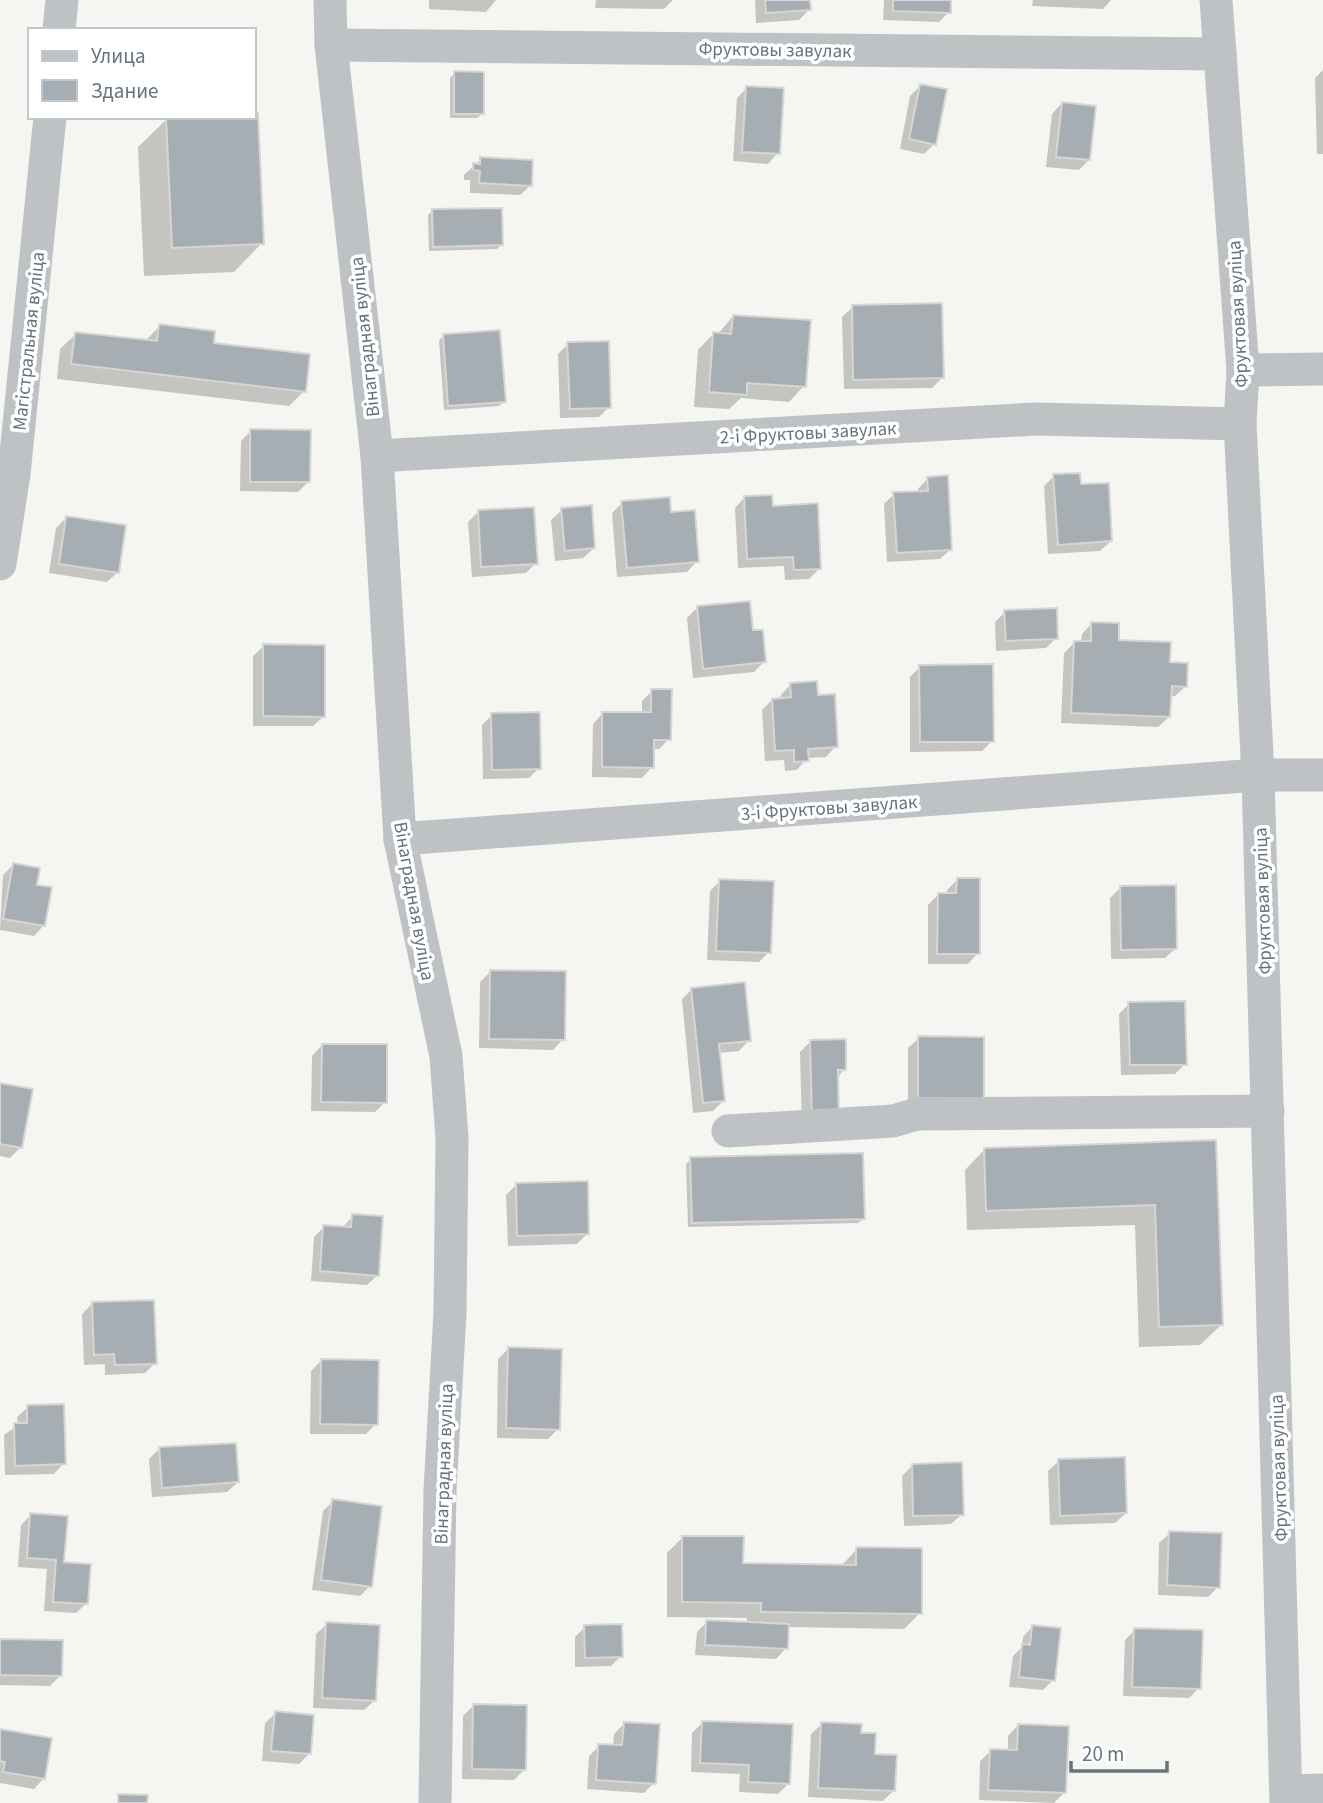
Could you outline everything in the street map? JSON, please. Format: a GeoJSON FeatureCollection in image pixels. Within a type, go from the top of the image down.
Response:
{"type":"FeatureCollection","features":[{"type":"Feature","properties":{"kind":"street"},"geometry":{"type":"LineString","coordinates":[[59,28],[62,0]]}},
{"type":"Feature","properties":{"kind":"street","name":"Вінаградная вуліца"},"geometry":{"type":"LineString","coordinates":[[330,0],[331,45],[377,456],[400,839],[446,1056],[452,1138],[450,1313],[440,1504],[435,1803]]}},
{"type":"Feature","properties":{"kind":"street","name":"Фруктовая вуліца"},"geometry":{"type":"LineString","coordinates":[[1216,0],[1243,370],[1240,424],[1258,775],[1286,1797]]}},
{"type":"Feature","properties":{"kind":"street","name":"Фруктовы завулак"},"geometry":{"type":"LineString","coordinates":[[331,45],[1220,54]]}},
{"type":"Feature","properties":{"kind":"street","name":"Магістральная вуліца"},"geometry":{"type":"LineString","coordinates":[[0,564],[14,474],[50,119]]}},
{"type":"Feature","properties":{"kind":"street"},"geometry":{"type":"LineString","coordinates":[[1243,370],[1323,369]]}},
{"type":"Feature","properties":{"kind":"street","name":"2-і Фруктовы завулак"},"geometry":{"type":"LineString","coordinates":[[377,456],[1037,419],[1240,424]]}},
{"type":"Feature","properties":{"kind":"street","name":"3-і Фруктовы завулак"},"geometry":{"type":"LineString","coordinates":[[400,839],[1258,775],[1323,775]]}},
{"type":"Feature","properties":{"kind":"street"},"geometry":{"type":"LineString","coordinates":[[728,1131],[894,1121],[917,1114],[1268,1111]]}},
{"type":"Feature","properties":{"kind":"street"},"geometry":{"type":"LineString","coordinates":[[1286,1797],[1323,1790]]}},
{"type":"Feature","properties":{"kind":"building"},"geometry":{"type":"Polygon","coordinates":[[[765,0],[810,0],[811,10],[766,13],[765,0]]]}},
{"type":"Feature","properties":{"kind":"building"},"geometry":{"type":"Polygon","coordinates":[[[893,0],[951,0],[951,13],[893,11],[893,0]]]}},
{"type":"Feature","properties":{"kind":"building"},"geometry":{"type":"Polygon","coordinates":[[[454,71],[484,72],[484,114],[454,114],[454,71]]]}},
{"type":"Feature","properties":{"kind":"building"},"geometry":{"type":"Polygon","coordinates":[[[920,84],[947,89],[936,145],[909,139],[920,84]]]}},
{"type":"Feature","properties":{"kind":"building"},"geometry":{"type":"Polygon","coordinates":[[[746,86],[784,88],[780,154],[742,152],[746,86]]]}},
{"type":"Feature","properties":{"kind":"building"},"geometry":{"type":"Polygon","coordinates":[[[1062,102],[1096,106],[1090,160],[1056,157],[1062,102]]]}},
{"type":"Feature","properties":{"kind":"building"},"geometry":{"type":"Polygon","coordinates":[[[258,113],[264,244],[172,248],[166,119],[256,119],[258,113]]]}},
{"type":"Feature","properties":{"kind":"building"},"geometry":{"type":"Polygon","coordinates":[[[480,157],[533,160],[532,186],[479,183],[480,171],[473,170],[473,163],[480,164],[480,157]]]}},
{"type":"Feature","properties":{"kind":"building"},"geometry":{"type":"Polygon","coordinates":[[[502,208],[503,245],[433,247],[432,209],[502,208]]]}},
{"type":"Feature","properties":{"kind":"building"},"geometry":{"type":"Polygon","coordinates":[[[942,303],[944,378],[853,380],[852,305],[942,303]]]}},
{"type":"Feature","properties":{"kind":"building"},"geometry":{"type":"Polygon","coordinates":[[[733,315],[811,320],[806,387],[747,383],[747,395],[709,392],[713,332],[731,334],[733,315]]]}},
{"type":"Feature","properties":{"kind":"building"},"geometry":{"type":"Polygon","coordinates":[[[159,324],[215,331],[214,343],[310,354],[306,392],[71,364],[75,332],[157,341],[159,324]]]}},
{"type":"Feature","properties":{"kind":"building"},"geometry":{"type":"Polygon","coordinates":[[[500,330],[506,402],[448,406],[443,334],[500,330]]]}},
{"type":"Feature","properties":{"kind":"building"},"geometry":{"type":"Polygon","coordinates":[[[609,341],[611,408],[570,409],[567,342],[609,341]]]}},
{"type":"Feature","properties":{"kind":"building"},"geometry":{"type":"Polygon","coordinates":[[[250,429],[311,430],[310,482],[250,482],[250,429]]]}},
{"type":"Feature","properties":{"kind":"building"},"geometry":{"type":"Polygon","coordinates":[[[1080,473],[1081,484],[1109,483],[1112,541],[1058,545],[1053,474],[1080,473]]]}},
{"type":"Feature","properties":{"kind":"building"},"geometry":{"type":"Polygon","coordinates":[[[948,475],[952,550],[897,553],[893,492],[928,491],[927,477],[948,475]]]}},
{"type":"Feature","properties":{"kind":"building"},"geometry":{"type":"Polygon","coordinates":[[[772,495],[773,506],[818,503],[821,569],[794,570],[793,557],[747,559],[744,496],[772,495]]]}},
{"type":"Feature","properties":{"kind":"building"},"geometry":{"type":"Polygon","coordinates":[[[670,497],[671,512],[695,510],[699,562],[627,568],[621,501],[670,497]]]}},
{"type":"Feature","properties":{"kind":"building"},"geometry":{"type":"Polygon","coordinates":[[[592,505],[595,548],[565,551],[561,508],[592,505]]]}},
{"type":"Feature","properties":{"kind":"building"},"geometry":{"type":"Polygon","coordinates":[[[534,507],[538,564],[481,567],[478,510],[534,507]]]}},
{"type":"Feature","properties":{"kind":"building"},"geometry":{"type":"Polygon","coordinates":[[[66,516],[126,525],[119,573],[59,564],[66,516]]]}},
{"type":"Feature","properties":{"kind":"building"},"geometry":{"type":"Polygon","coordinates":[[[750,601],[753,630],[763,630],[766,662],[703,669],[697,606],[750,601]]]}},
{"type":"Feature","properties":{"kind":"building"},"geometry":{"type":"Polygon","coordinates":[[[1057,608],[1058,639],[1006,641],[1004,610],[1057,608]]]}},
{"type":"Feature","properties":{"kind":"building"},"geometry":{"type":"Polygon","coordinates":[[[1091,622],[1119,623],[1119,640],[1171,642],[1170,662],[1188,663],[1187,687],[1172,686],[1170,717],[1071,713],[1074,641],[1091,641],[1091,622]]]}},
{"type":"Feature","properties":{"kind":"building"},"geometry":{"type":"Polygon","coordinates":[[[263,644],[325,645],[325,717],[263,716],[263,644]]]}},
{"type":"Feature","properties":{"kind":"building"},"geometry":{"type":"Polygon","coordinates":[[[993,664],[994,742],[920,742],[919,665],[993,664]]]}},
{"type":"Feature","properties":{"kind":"building"},"geometry":{"type":"Polygon","coordinates":[[[817,681],[818,695],[835,694],[838,747],[808,749],[809,761],[794,762],[794,750],[775,751],[772,699],[791,697],[790,683],[817,681]]]}},
{"type":"Feature","properties":{"kind":"building"},"geometry":{"type":"Polygon","coordinates":[[[651,689],[672,689],[671,740],[654,740],[654,768],[602,767],[602,712],[651,712],[651,689]]]}},
{"type":"Feature","properties":{"kind":"building"},"geometry":{"type":"Polygon","coordinates":[[[540,712],[541,769],[492,770],[491,713],[540,712]]]}},
{"type":"Feature","properties":{"kind":"building"},"geometry":{"type":"Polygon","coordinates":[[[13,863],[40,868],[37,885],[52,887],[45,926],[3,919],[13,863]]]}},
{"type":"Feature","properties":{"kind":"building"},"geometry":{"type":"Polygon","coordinates":[[[957,878],[980,878],[980,954],[937,954],[938,893],[956,893],[957,878]]]}},
{"type":"Feature","properties":{"kind":"building"},"geometry":{"type":"Polygon","coordinates":[[[719,879],[774,881],[771,953],[716,951],[719,879]]]}},
{"type":"Feature","properties":{"kind":"building"},"geometry":{"type":"Polygon","coordinates":[[[1176,885],[1177,949],[1121,950],[1120,886],[1176,885]]]}},
{"type":"Feature","properties":{"kind":"building"},"geometry":{"type":"Polygon","coordinates":[[[490,970],[566,971],[565,1040],[489,1039],[490,970]]]}},
{"type":"Feature","properties":{"kind":"building"},"geometry":{"type":"Polygon","coordinates":[[[745,982],[751,1041],[719,1044],[725,1101],[703,1103],[691,988],[745,982]]]}},
{"type":"Feature","properties":{"kind":"building"},"geometry":{"type":"Polygon","coordinates":[[[1185,1001],[1187,1065],[1130,1065],[1128,1002],[1185,1001]]]}},
{"type":"Feature","properties":{"kind":"building"},"geometry":{"type":"Polygon","coordinates":[[[918,1036],[984,1037],[984,1099],[918,1098],[918,1036]]]}},
{"type":"Feature","properties":{"kind":"building"},"geometry":{"type":"Polygon","coordinates":[[[846,1039],[846,1070],[838,1070],[839,1118],[812,1119],[810,1040],[846,1039]]]}},
{"type":"Feature","properties":{"kind":"building"},"geometry":{"type":"Polygon","coordinates":[[[322,1044],[387,1044],[387,1103],[321,1102],[322,1044]]]}},
{"type":"Feature","properties":{"kind":"building"},"geometry":{"type":"Polygon","coordinates":[[[0,1083],[33,1089],[22,1148],[0,1144],[0,1083]]]}},
{"type":"Feature","properties":{"kind":"building"},"geometry":{"type":"Polygon","coordinates":[[[1216,1140],[1223,1325],[1159,1327],[1155,1205],[986,1211],[984,1148],[1216,1140]]]}},
{"type":"Feature","properties":{"kind":"building"},"geometry":{"type":"Polygon","coordinates":[[[863,1153],[865,1219],[692,1223],[690,1157],[863,1153]]]}},
{"type":"Feature","properties":{"kind":"building"},"geometry":{"type":"Polygon","coordinates":[[[588,1181],[589,1234],[517,1236],[516,1183],[588,1181]]]}},
{"type":"Feature","properties":{"kind":"building"},"geometry":{"type":"Polygon","coordinates":[[[352,1214],[383,1216],[379,1276],[320,1271],[323,1225],[351,1227],[352,1214]]]}},
{"type":"Feature","properties":{"kind":"building"},"geometry":{"type":"Polygon","coordinates":[[[154,1300],[157,1364],[115,1365],[114,1354],[94,1355],[92,1302],[154,1300]]]}},
{"type":"Feature","properties":{"kind":"building"},"geometry":{"type":"Polygon","coordinates":[[[508,1347],[562,1349],[560,1430],[506,1428],[508,1347]]]}},
{"type":"Feature","properties":{"kind":"building"},"geometry":{"type":"Polygon","coordinates":[[[321,1359],[379,1360],[378,1425],[320,1424],[321,1359]]]}},
{"type":"Feature","properties":{"kind":"building"},"geometry":{"type":"Polygon","coordinates":[[[64,1404],[66,1464],[15,1466],[14,1423],[27,1423],[27,1405],[64,1404]]]}},
{"type":"Feature","properties":{"kind":"building"},"geometry":{"type":"Polygon","coordinates":[[[236,1443],[239,1482],[162,1488],[159,1447],[236,1443]]]}},
{"type":"Feature","properties":{"kind":"building"},"geometry":{"type":"Polygon","coordinates":[[[1125,1457],[1127,1513],[1060,1516],[1058,1459],[1125,1457]]]}},
{"type":"Feature","properties":{"kind":"building"},"geometry":{"type":"Polygon","coordinates":[[[962,1462],[964,1515],[913,1516],[912,1464],[962,1462]]]}},
{"type":"Feature","properties":{"kind":"building"},"geometry":{"type":"Polygon","coordinates":[[[332,1499],[382,1506],[372,1587],[321,1580],[332,1499]]]}},
{"type":"Feature","properties":{"kind":"building"},"geometry":{"type":"Polygon","coordinates":[[[30,1513],[68,1516],[64,1562],[91,1564],[88,1604],[53,1602],[56,1560],[27,1558],[30,1513]]]}},
{"type":"Feature","properties":{"kind":"building"},"geometry":{"type":"Polygon","coordinates":[[[1169,1531],[1222,1533],[1220,1588],[1167,1585],[1169,1531]]]}},
{"type":"Feature","properties":{"kind":"building"},"geometry":{"type":"Polygon","coordinates":[[[682,1536],[744,1536],[743,1563],[856,1565],[856,1547],[922,1548],[922,1614],[761,1612],[761,1603],[682,1602],[682,1536]]]}},
{"type":"Feature","properties":{"kind":"building"},"geometry":{"type":"Polygon","coordinates":[[[706,1620],[789,1624],[788,1649],[705,1645],[706,1620]]]}},
{"type":"Feature","properties":{"kind":"building"},"geometry":{"type":"Polygon","coordinates":[[[326,1622],[380,1625],[376,1701],[322,1698],[326,1622]]]}},
{"type":"Feature","properties":{"kind":"building"},"geometry":{"type":"Polygon","coordinates":[[[622,1624],[623,1657],[585,1658],[584,1625],[622,1624]]]}},
{"type":"Feature","properties":{"kind":"building"},"geometry":{"type":"Polygon","coordinates":[[[1032,1625],[1061,1628],[1055,1681],[1019,1677],[1022,1644],[1030,1645],[1032,1625]]]}},
{"type":"Feature","properties":{"kind":"building"},"geometry":{"type":"Polygon","coordinates":[[[1134,1628],[1203,1630],[1201,1689],[1132,1687],[1134,1628]]]}},
{"type":"Feature","properties":{"kind":"building"},"geometry":{"type":"Polygon","coordinates":[[[0,1639],[63,1640],[62,1676],[0,1675],[0,1639]]]}},
{"type":"Feature","properties":{"kind":"building"},"geometry":{"type":"Polygon","coordinates":[[[473,1704],[527,1705],[526,1770],[472,1769],[473,1704]]]}},
{"type":"Feature","properties":{"kind":"building"},"geometry":{"type":"Polygon","coordinates":[[[275,1711],[314,1715],[311,1754],[271,1751],[275,1711]]]}},
{"type":"Feature","properties":{"kind":"building"},"geometry":{"type":"Polygon","coordinates":[[[702,1721],[793,1724],[790,1784],[748,1782],[749,1765],[700,1763],[702,1721]]]}},
{"type":"Feature","properties":{"kind":"building"},"geometry":{"type":"Polygon","coordinates":[[[624,1722],[660,1724],[656,1784],[596,1780],[598,1744],[622,1745],[624,1722]]]}},
{"type":"Feature","properties":{"kind":"building"},"geometry":{"type":"Polygon","coordinates":[[[821,1722],[862,1724],[861,1733],[876,1733],[875,1754],[897,1755],[895,1791],[818,1788],[821,1722]]]}},
{"type":"Feature","properties":{"kind":"building"},"geometry":{"type":"Polygon","coordinates":[[[1018,1724],[1069,1726],[1066,1793],[988,1790],[990,1749],[1017,1750],[1018,1724]]]}},
{"type":"Feature","properties":{"kind":"building"},"geometry":{"type":"Polygon","coordinates":[[[0,1729],[52,1738],[45,1779],[3,1772],[5,1762],[0,1761],[0,1729]]]}},
{"type":"Feature","properties":{"kind":"building"},"geometry":{"type":"Polygon","coordinates":[[[118,1794],[148,1795],[147,1803],[118,1803],[118,1794]]]}}]}
